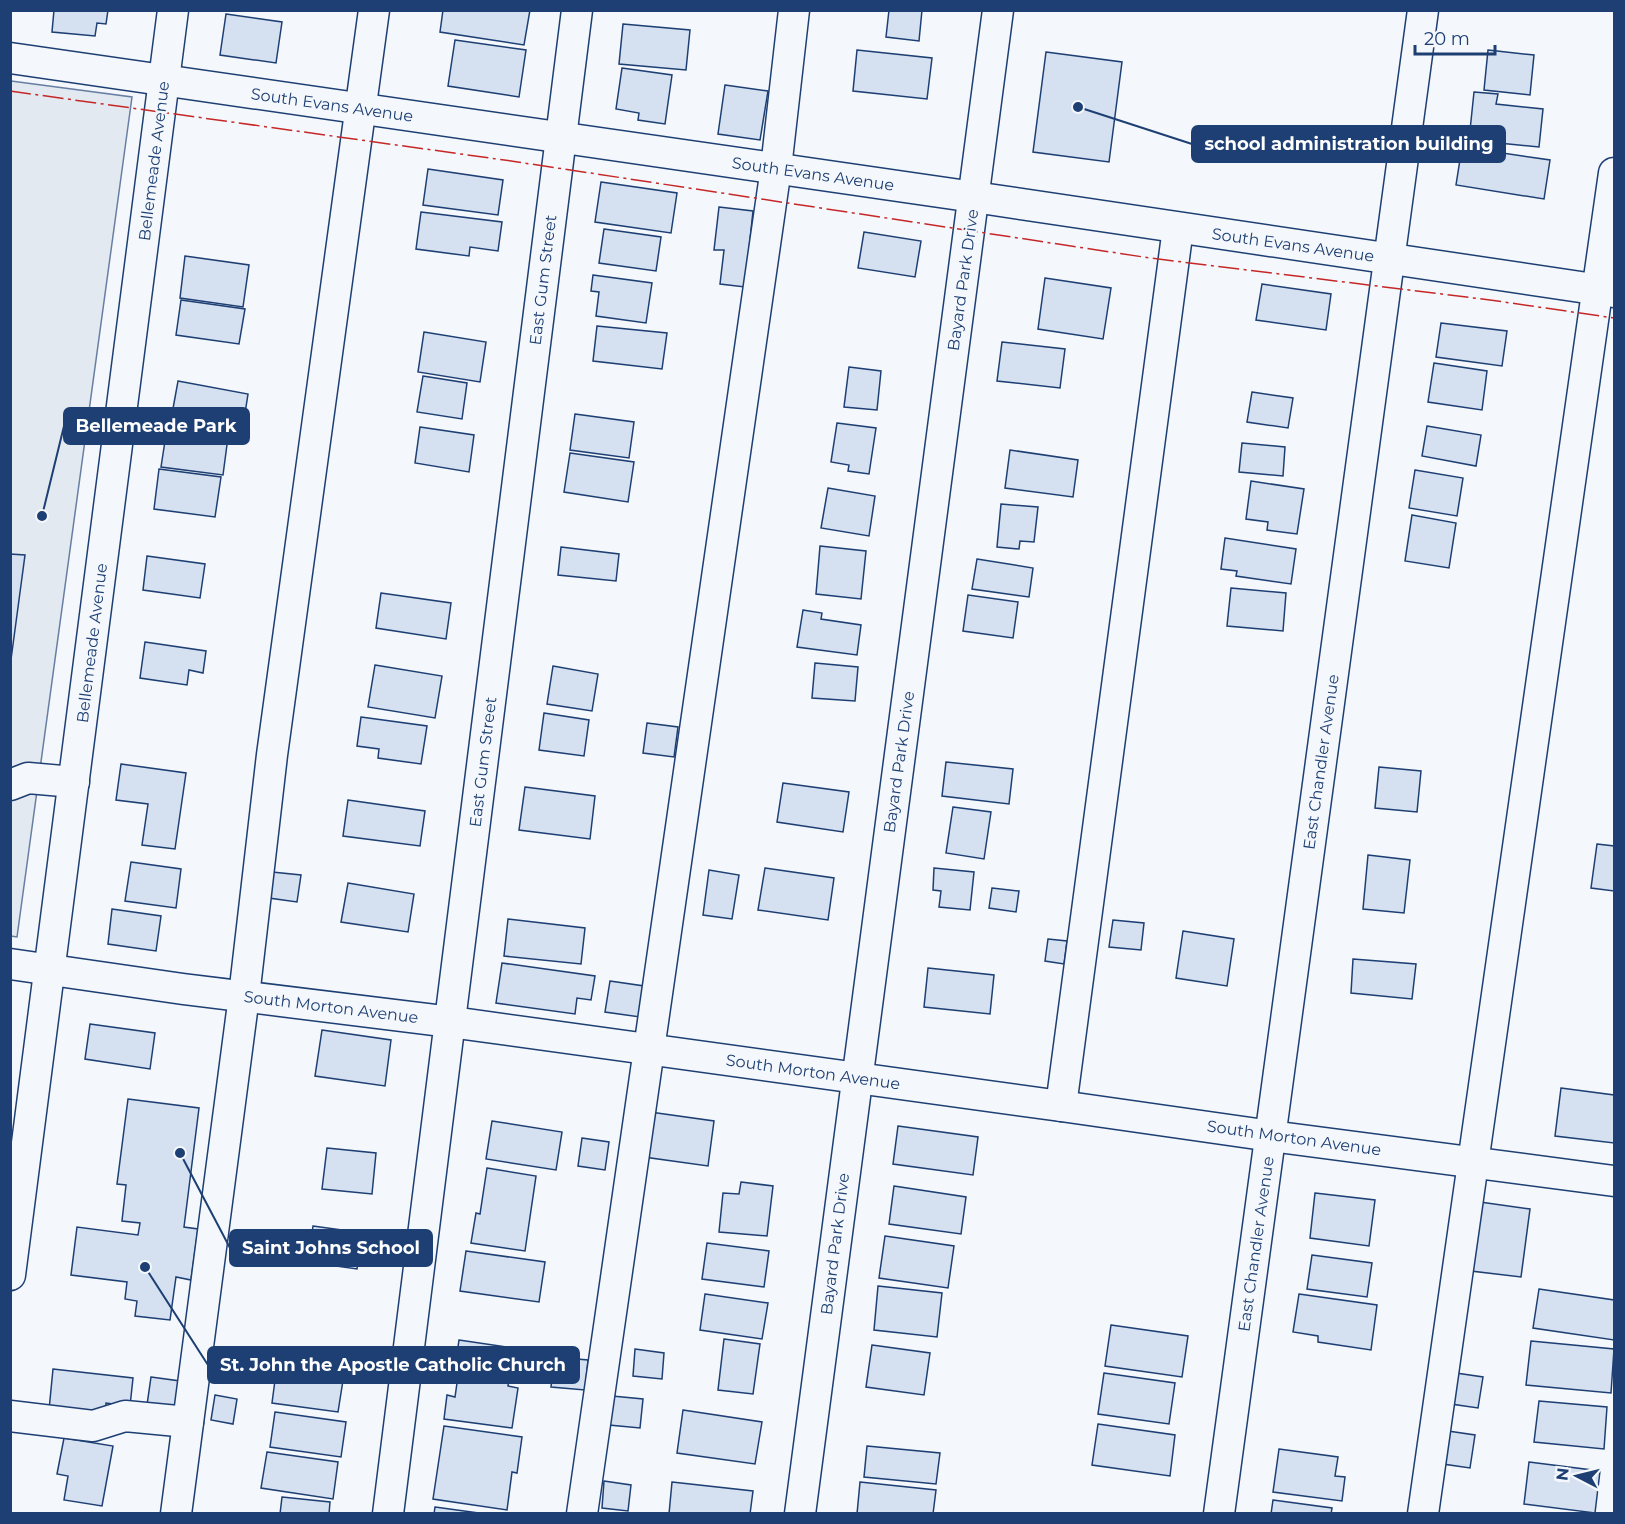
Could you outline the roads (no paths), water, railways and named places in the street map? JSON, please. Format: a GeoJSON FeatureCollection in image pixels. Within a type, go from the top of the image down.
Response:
{"type":"FeatureCollection","features":[{"type":"Feature","properties":{"kind":"street","name":"Bellemeade Avenue"},"geometry":{"type":"LineString","coordinates":[[10,1275],[173,10]]}},
{"type":"Feature","properties":{"kind":"street"},"geometry":{"type":"LineString","coordinates":[[176,1514],[244,996],[272,755],[374,10]]}},
{"type":"Feature","properties":{"kind":"street","name":"East Gum Street"},"geometry":{"type":"LineString","coordinates":[[388,1514],[577,10]]}},
{"type":"Feature","properties":{"kind":"street"},"geometry":{"type":"LineString","coordinates":[[582,1514],[776,168],[794,10]]}},
{"type":"Feature","properties":{"kind":"street","name":"Bayard Park Drive"},"geometry":{"type":"LineString","coordinates":[[800,1514],[998,10]]}},
{"type":"Feature","properties":{"kind":"street","name":"East Chandler Avenue"},"geometry":{"type":"LineString","coordinates":[[1219,1514],[1423,10]]}},
{"type":"Feature","properties":{"kind":"street","name":"South Evans Avenue"},"geometry":{"type":"LineString","coordinates":[[10,58],[1607,291]]}},
{"type":"Feature","properties":{"kind":"street"},"geometry":{"type":"LineString","coordinates":[[1423,1514],[1472,1161],[1607,291],[1614,173]]}},
{"type":"Feature","properties":{"kind":"street"},"geometry":{"type":"LineString","coordinates":[[1061,1106],[1178,228]]}},
{"type":"Feature","properties":{"kind":"street"},"geometry":{"type":"LineString","coordinates":[[10,785],[28,778],[74,782]]}},
{"type":"Feature","properties":{"kind":"street","name":"South Morton Avenue"},"geometry":{"type":"LineString","coordinates":[[10,964],[1614,1181]]}},
{"type":"Feature","properties":{"kind":"street"},"geometry":{"type":"LineString","coordinates":[[10,1416],[93,1426],[125,1416],[188,1422]]}},
{"type":"Feature","properties":{"kind":"place","name":"school administration building"},"geometry":{"type":"Point","coordinates":[1078,107]}},
{"type":"Feature","properties":{"kind":"place","name":"Bellemeade Park"},"geometry":{"type":"Point","coordinates":[42,516]}},
{"type":"Feature","properties":{"kind":"place","name":"Saint Johns School"},"geometry":{"type":"Point","coordinates":[180,1153]}},
{"type":"Feature","properties":{"kind":"place","name":"St. John the Apostle Catholic Church"},"geometry":{"type":"Point","coordinates":[145,1267]}}]}
